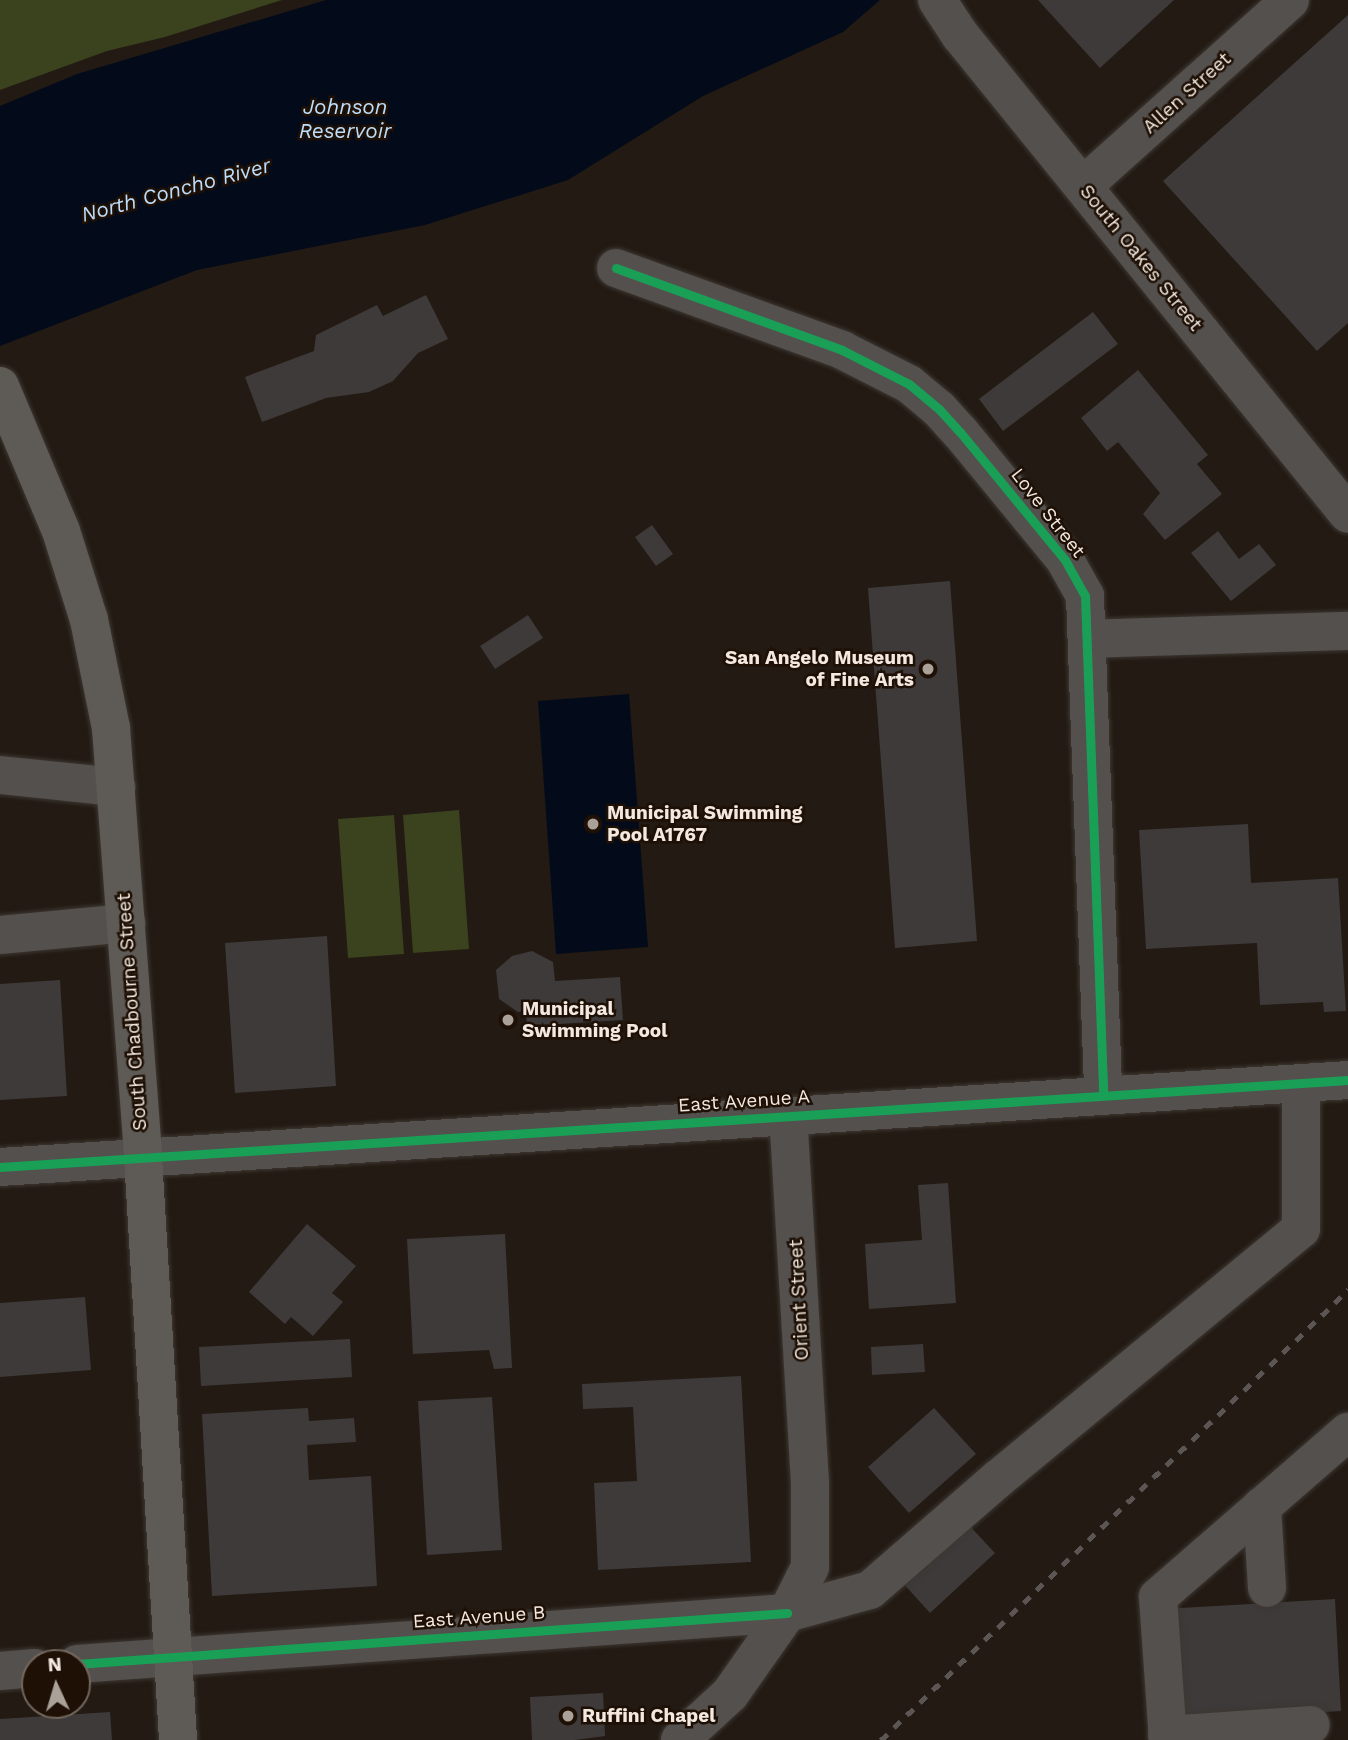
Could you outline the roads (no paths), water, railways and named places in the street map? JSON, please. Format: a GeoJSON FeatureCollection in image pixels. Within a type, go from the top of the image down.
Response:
{"type":"FeatureCollection","features":[{"type":"Feature","properties":{"kind":"main road","name":"South Chadbourne Street"},"geometry":{"type":"LineString","coordinates":[[0,386],[61,531],[89,620],[111,729],[143,1157],[177,1740]]}},
{"type":"Feature","properties":{"kind":"street","name":"South Oakes Street"},"geometry":{"type":"LineString","coordinates":[[937,0],[960,35],[1348,513]]}},
{"type":"Feature","properties":{"kind":"street","name":"Allen Street"},"geometry":{"type":"LineString","coordinates":[[1083,186],[1290,0]]}},
{"type":"Feature","properties":{"kind":"street","name":"Love Street"},"geometry":{"type":"LineString","coordinates":[[616,268],[842,351],[909,384],[961,432],[1065,560],[1085,596],[1103,1096]]}},
{"type":"Feature","properties":{"kind":"street"},"geometry":{"type":"LineString","coordinates":[[1087,639],[1348,631]]}},
{"type":"Feature","properties":{"kind":"street"},"geometry":{"type":"LineString","coordinates":[[0,775],[116,788]]}},
{"type":"Feature","properties":{"kind":"street"},"geometry":{"type":"LineString","coordinates":[[0,935],[126,923]]}},
{"type":"Feature","properties":{"kind":"street","name":"East Avenue A"},"geometry":{"type":"LineString","coordinates":[[0,1167],[1348,1080]]}},
{"type":"Feature","properties":{"kind":"street","name":"East Avenue B"},"geometry":{"type":"LineString","coordinates":[[91,1663],[787,1613],[870,1590],[999,1478],[1301,1229],[1301,1083]]}},
{"type":"Feature","properties":{"kind":"street","name":"Orient Street"},"geometry":{"type":"LineString","coordinates":[[680,1740],[730,1694],[787,1613],[810,1567],[810,1483],[788,1116]]}},
{"type":"Feature","properties":{"kind":"street"},"geometry":{"type":"LineString","coordinates":[[1311,1725],[1167,1737],[1158,1597],[1348,1432]]}},
{"type":"Feature","properties":{"kind":"street"},"geometry":{"type":"LineString","coordinates":[[1262,1506],[1267,1588]]}},
{"type":"Feature","properties":{"kind":"street"},"geometry":{"type":"LineString","coordinates":[[0,1671],[21,1669]]}},
{"type":"Feature","properties":{"kind":"water","name":"Johnson Reservoir"},"geometry":{"type":"Polygon","coordinates":[[[326,0],[880,0],[843,32],[703,96],[568,180],[425,225],[197,270],[0,346],[0,106],[77,74],[326,0]]]}},
{"type":"Feature","properties":{"kind":"water","name":"Municipal Swimming Pool A1767"},"geometry":{"type":"Polygon","coordinates":[[[629,694],[648,947],[556,954],[538,701],[629,694]]]}},
{"type":"Feature","properties":{"kind":"railway"},"geometry":{"type":"LineString","coordinates":[[881,1740],[1348,1290]]}},
{"type":"Feature","properties":{"kind":"place","name":"San Angelo Museum of Fine Arts"},"geometry":{"type":"Point","coordinates":[928,669]}},
{"type":"Feature","properties":{"kind":"place","name":"Municipal Swimming Pool A1767"},"geometry":{"type":"Point","coordinates":[593,824]}},
{"type":"Feature","properties":{"kind":"place","name":"Municipal Swimming Pool"},"geometry":{"type":"Point","coordinates":[508,1020]}},
{"type":"Feature","properties":{"kind":"place","name":"Ruffini Chapel"},"geometry":{"type":"Point","coordinates":[568,1716]}},
{"type":"Feature","properties":{"kind":"water label","name":"North Concho River"},"geometry":{"type":"Point","coordinates":[176,190]}}]}
